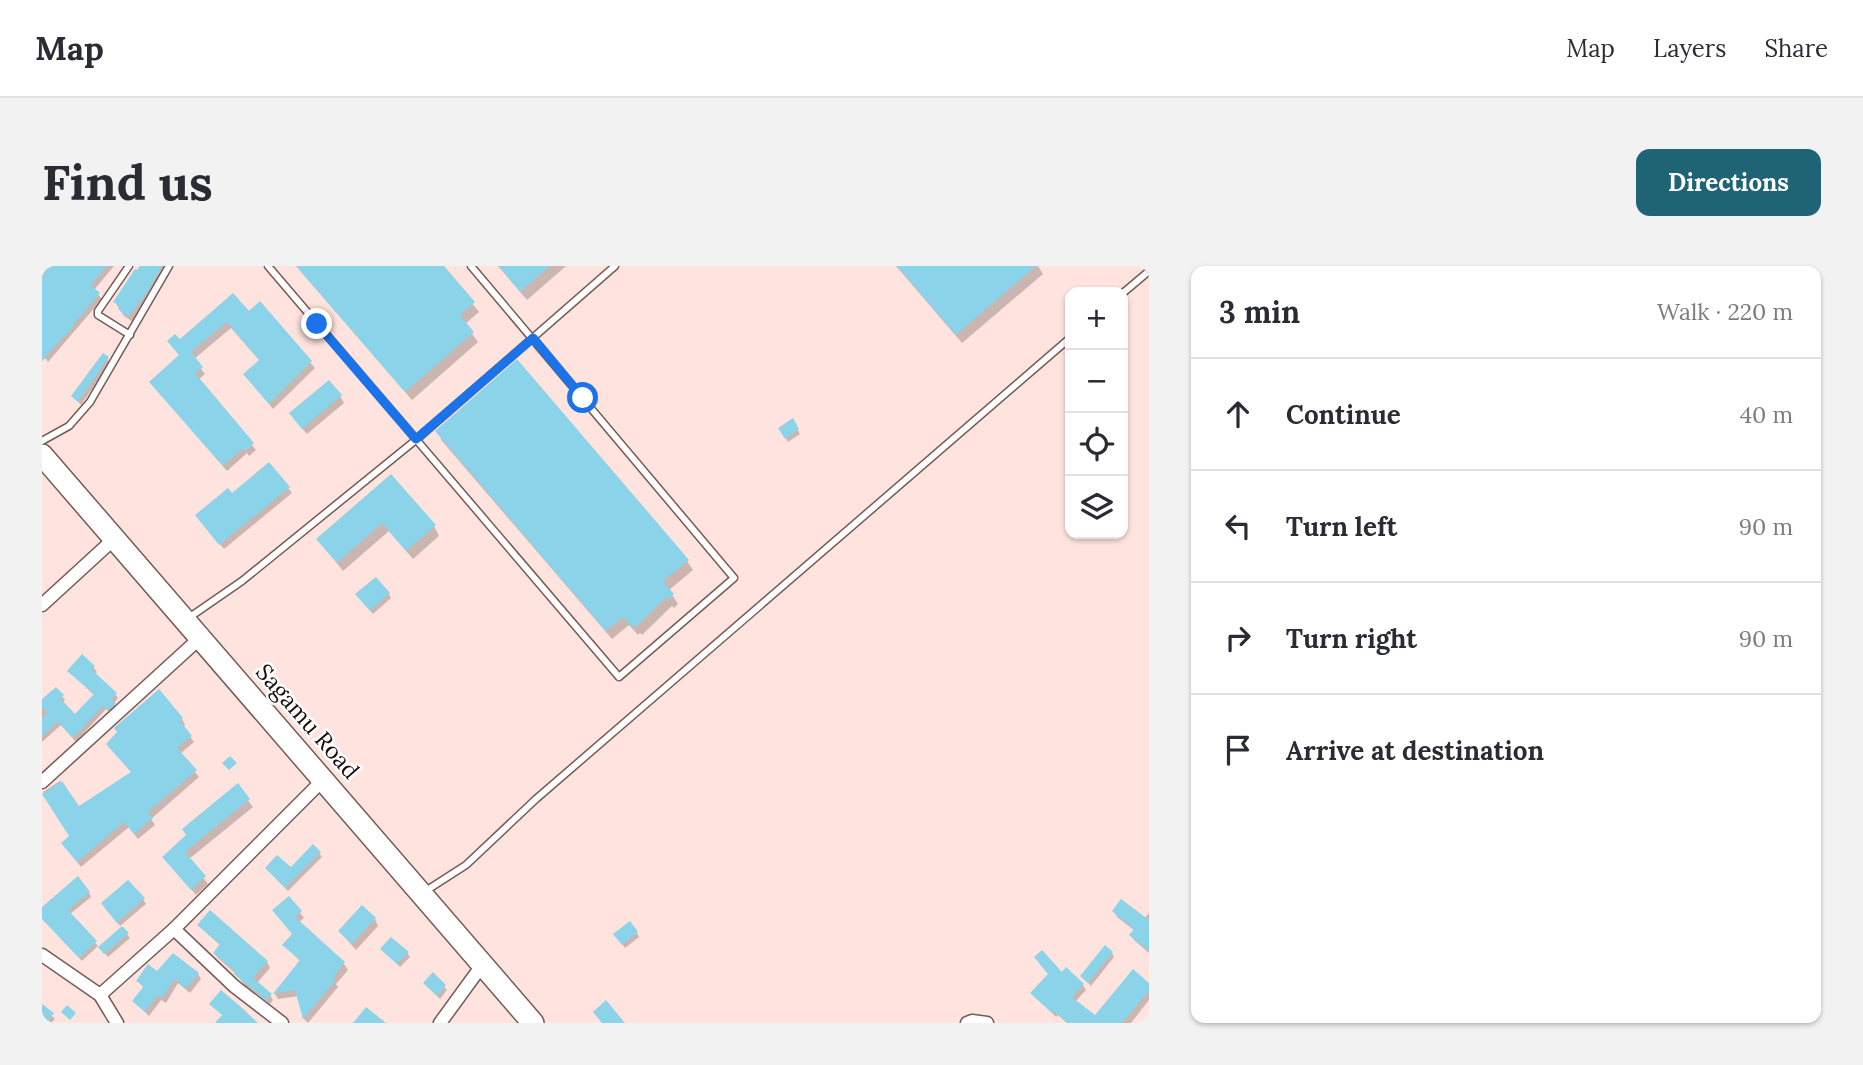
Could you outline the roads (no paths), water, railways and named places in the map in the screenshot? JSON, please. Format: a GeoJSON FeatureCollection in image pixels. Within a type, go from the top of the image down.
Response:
{"type":"FeatureCollection","features":[{"type":"Feature","properties":{"kind":"highway","name":"Sagamu Road"},"geometry":{"type":"LineString","coordinates":[[42,455],[533,1023]]}},
{"type":"Feature","properties":{"kind":"street"},"geometry":{"type":"LineString","coordinates":[[42,606],[114,539]]}},
{"type":"Feature","properties":{"kind":"street"},"geometry":{"type":"LineString","coordinates":[[42,782],[200,638]]}},
{"type":"Feature","properties":{"kind":"street"},"geometry":{"type":"LineString","coordinates":[[100,995],[174,929],[324,779]]}},
{"type":"Feature","properties":{"kind":"street"},"geometry":{"type":"LineString","coordinates":[[174,929],[234,986],[282,1023]]}},
{"type":"Feature","properties":{"kind":"street"},"geometry":{"type":"LineString","coordinates":[[42,955],[100,995],[117,1023]]}},
{"type":"Feature","properties":{"kind":"street"},"geometry":{"type":"LineString","coordinates":[[440,1023],[484,964]]}},
{"type":"Feature","properties":{"kind":"street"},"geometry":{"type":"LineString","coordinates":[[967,1023],[987,1023]]}},
{"type":"Feature","properties":{"kind":"lane"},"geometry":{"type":"LineString","coordinates":[[129,266],[97,311],[98,315],[130,335]]}},
{"type":"Feature","properties":{"kind":"lane"},"geometry":{"type":"LineString","coordinates":[[42,440],[69,426],[90,402],[169,266]]}},
{"type":"Feature","properties":{"kind":"lane"},"geometry":{"type":"LineString","coordinates":[[268,266],[619,677],[734,578],[471,266]]}},
{"type":"Feature","properties":{"kind":"lane"},"geometry":{"type":"LineString","coordinates":[[185,621],[242,581],[416,439],[615,266]]}},
{"type":"Feature","properties":{"kind":"lane"},"geometry":{"type":"LineString","coordinates":[[1128,289],[1149,271]]}},
{"type":"Feature","properties":{"kind":"lane"},"geometry":{"type":"LineString","coordinates":[[422,893],[466,866],[547,790],[1065,342]]}}]}
